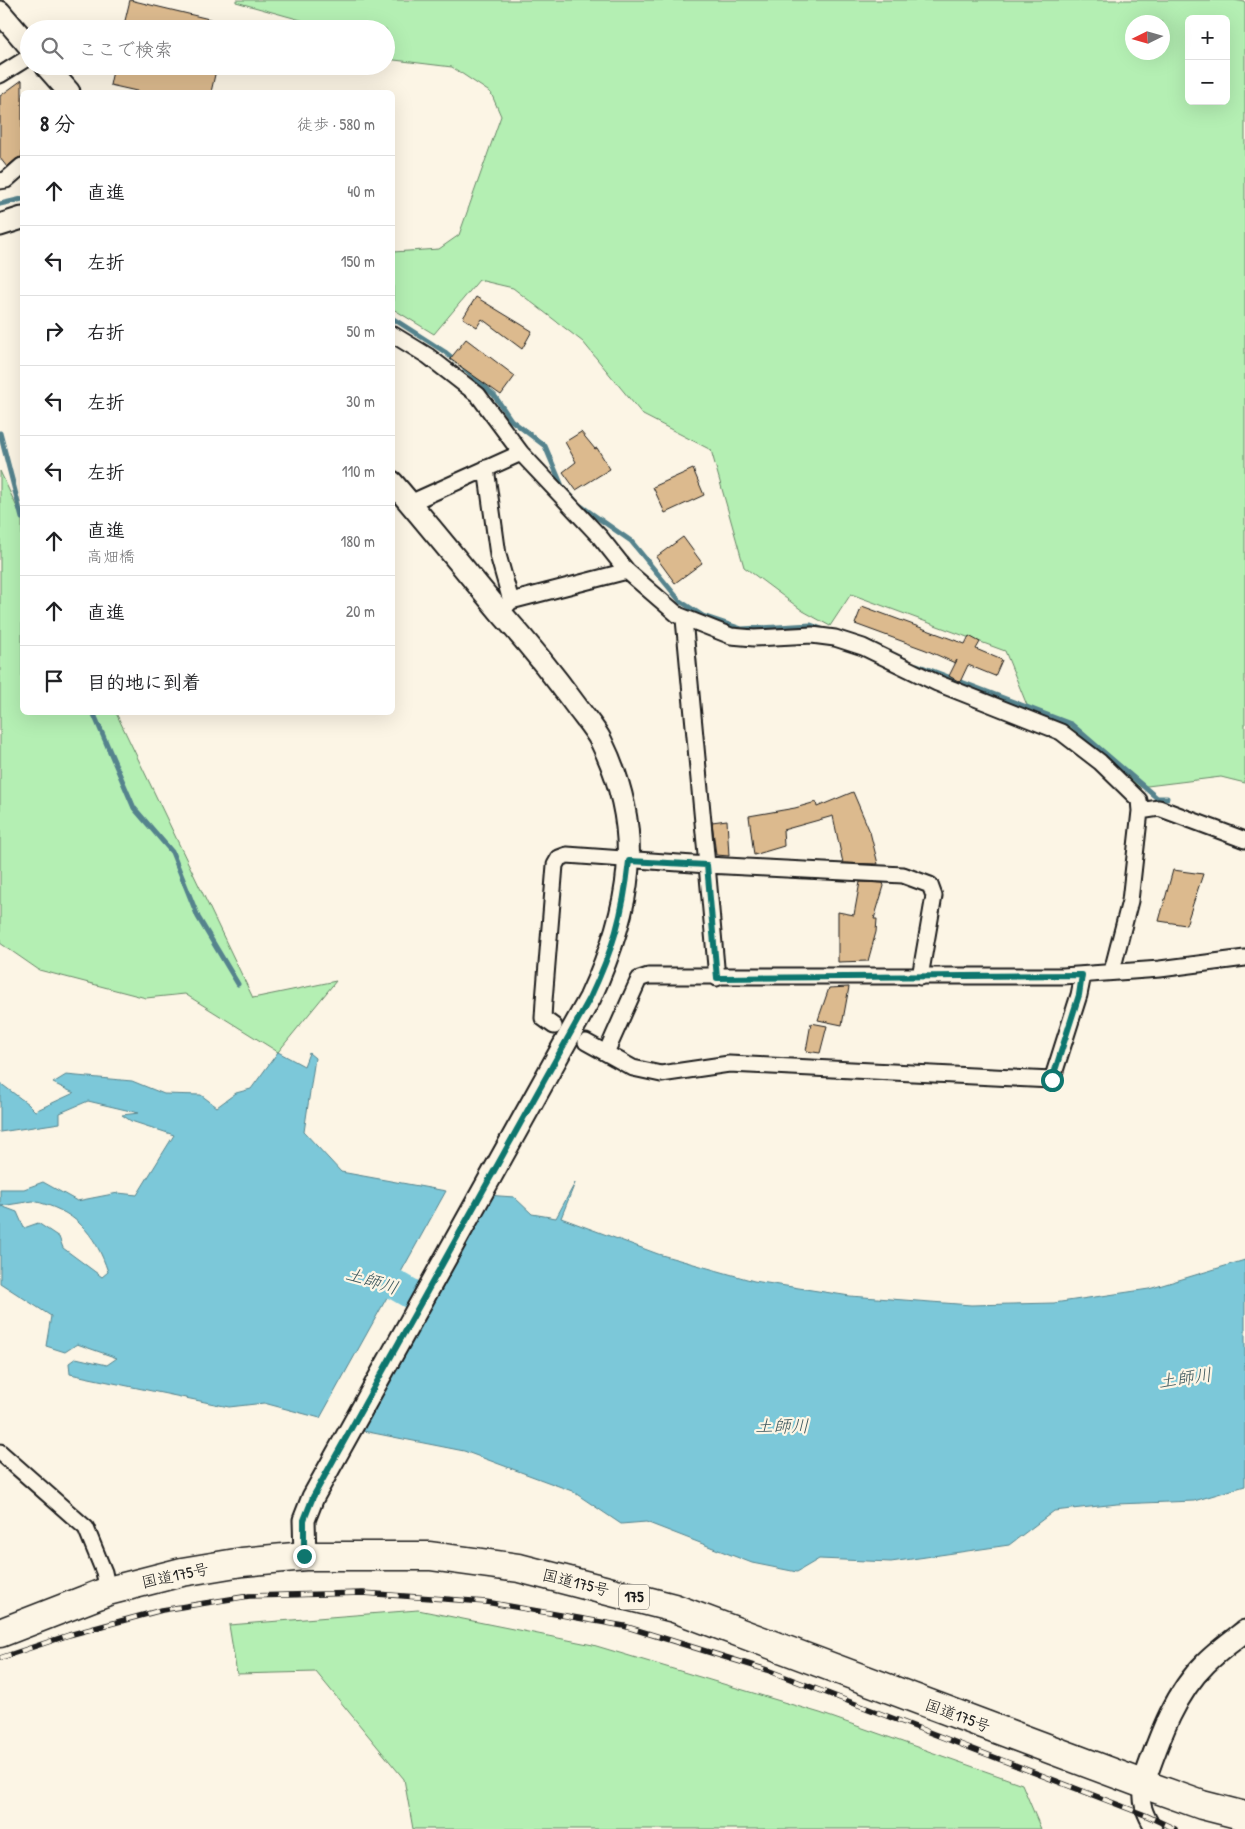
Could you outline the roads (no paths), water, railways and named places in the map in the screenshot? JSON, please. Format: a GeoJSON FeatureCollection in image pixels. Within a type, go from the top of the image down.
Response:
{"type":"FeatureCollection","features":[{"type":"Feature","properties":{"kind":"highway","name":"国道175号"},"geometry":{"type":"LineString","coordinates":[[0,1633],[108,1591],[182,1572],[242,1562],[304,1556],[430,1556],[519,1568],[655,1603],[1143,1784],[1202,1805],[1245,1816]]}},
{"type":"Feature","properties":{"kind":"street"},"geometry":{"type":"LineString","coordinates":[[0,12],[20,35]]}},
{"type":"Feature","properties":{"kind":"street"},"geometry":{"type":"LineString","coordinates":[[0,75],[20,63]]}},
{"type":"Feature","properties":{"kind":"street"},"geometry":{"type":"LineString","coordinates":[[54,75],[67,90]]}},
{"type":"Feature","properties":{"kind":"street"},"geometry":{"type":"LineString","coordinates":[[0,181],[6,180],[20,168]]}},
{"type":"Feature","properties":{"kind":"street"},"geometry":{"type":"LineString","coordinates":[[0,225],[20,219]]}},
{"type":"Feature","properties":{"kind":"street"},"geometry":{"type":"LineString","coordinates":[[395,336],[428,356],[478,395],[521,454],[600,536],[627,571],[684,618],[731,636],[754,638],[812,635],[835,638],[862,647],[937,683],[1061,732],[1100,762],[1140,800],[1130,900],[1112,972]]}},
{"type":"Feature","properties":{"kind":"street"},"geometry":{"type":"LineString","coordinates":[[410,503],[521,454]]}},
{"type":"Feature","properties":{"kind":"street"},"geometry":{"type":"LineString","coordinates":[[486,468],[506,606]]}},
{"type":"Feature","properties":{"kind":"street"},"geometry":{"type":"LineString","coordinates":[[304,1556],[304,1520],[313,1497],[590,998],[610,955],[625,903],[629,861],[627,825],[619,788],[601,739],[506,606],[395,486]]}},
{"type":"Feature","properties":{"kind":"street"},"geometry":{"type":"LineString","coordinates":[[506,606],[627,571]]}},
{"type":"Feature","properties":{"kind":"street"},"geometry":{"type":"LineString","coordinates":[[684,618],[717,978]]}},
{"type":"Feature","properties":{"kind":"street"},"geometry":{"type":"LineString","coordinates":[[1140,811],[1159,808],[1245,840]]}},
{"type":"Feature","properties":{"kind":"street"},"geometry":{"type":"LineString","coordinates":[[554,1026],[543,1018],[555,865],[559,858],[567,856],[902,875],[930,885],[934,896],[920,976]]}},
{"type":"Feature","properties":{"kind":"street"},"geometry":{"type":"LineString","coordinates":[[606,1054],[639,979],[648,976],[717,978],[1082,975],[1160,969],[1245,958]]}},
{"type":"Feature","properties":{"kind":"street"},"geometry":{"type":"LineString","coordinates":[[586,1042],[633,1068],[661,1074],[729,1064],[1052,1080],[1079,995],[1082,975]]}},
{"type":"Feature","properties":{"kind":"street"},"geometry":{"type":"LineString","coordinates":[[0,1452],[86,1528],[104,1572],[108,1591]]}},
{"type":"Feature","properties":{"kind":"street"},"geometry":{"type":"LineString","coordinates":[[1154,1829],[1145,1815],[1141,1792],[1158,1744],[1177,1700],[1206,1663],[1245,1632]]}},
{"type":"Feature","properties":{"kind":"water","name":"土師川"},"geometry":{"type":"Polygon","coordinates":[[[278,1052],[304,1066],[309,1053],[315,1058],[304,1132],[341,1172],[446,1191],[320,1418],[264,1403],[229,1407],[70,1374],[69,1363],[76,1358],[107,1365],[117,1358],[77,1344],[65,1352],[46,1346],[51,1316],[0,1283],[0,1189],[24,1189],[43,1182],[77,1201],[118,1193],[137,1195],[174,1135],[131,1121],[122,1115],[139,1113],[88,1101],[60,1113],[60,1123],[0,1132],[0,1083],[35,1111],[74,1093],[53,1083],[66,1075],[132,1081],[164,1094],[201,1095],[217,1107],[236,1093],[251,1089],[278,1052]],[[33,1201],[1,1206],[17,1212],[24,1228],[38,1223],[59,1237],[63,1248],[102,1277],[108,1272],[97,1245],[81,1225],[60,1210],[33,1201]]]}},
{"type":"Feature","properties":{"kind":"water","name":"土師川"},"geometry":{"type":"Polygon","coordinates":[[[575,1183],[561,1218],[658,1254],[754,1281],[850,1296],[971,1305],[1054,1303],[1149,1289],[1245,1260],[1245,1486],[1194,1501],[1117,1504],[1054,1511],[1009,1545],[891,1562],[819,1559],[797,1572],[752,1563],[646,1522],[621,1524],[572,1491],[464,1451],[358,1430],[486,1195],[514,1197],[532,1214],[556,1218],[575,1183]]]}},
{"type":"Feature","properties":{"kind":"waterway"},"geometry":{"type":"LineString","coordinates":[[0,204],[20,199]]}},
{"type":"Feature","properties":{"kind":"waterway"},"geometry":{"type":"LineString","coordinates":[[395,320],[445,352],[457,362]]}},
{"type":"Feature","properties":{"kind":"waterway"},"geometry":{"type":"LineString","coordinates":[[463,367],[494,395],[511,420],[545,446],[562,486],[573,498]]}},
{"type":"Feature","properties":{"kind":"waterway"},"geometry":{"type":"LineString","coordinates":[[0,433],[20,510]]}},
{"type":"Feature","properties":{"kind":"waterway"},"geometry":{"type":"LineString","coordinates":[[581,506],[631,541],[680,601],[703,616],[742,629],[811,625],[827,631]]}},
{"type":"Feature","properties":{"kind":"waterway"},"geometry":{"type":"LineString","coordinates":[[917,665],[1071,724],[1157,798],[1167,798]]}},
{"type":"Feature","properties":{"kind":"waterway"},"geometry":{"type":"LineString","coordinates":[[94,715],[134,808],[172,852],[198,917],[238,984]]}},
{"type":"Feature","properties":{"kind":"waterway","name":"土師川"},"geometry":{"type":"LineString","coordinates":[[354,1276],[394,1284],[449,1316]]}},
{"type":"Feature","properties":{"kind":"railway"},"geometry":{"type":"LineString","coordinates":[[0,1658],[69,1635],[162,1610],[249,1596],[363,1593],[486,1602],[624,1626],[767,1670],[1145,1815],[1175,1829]]}}]}
